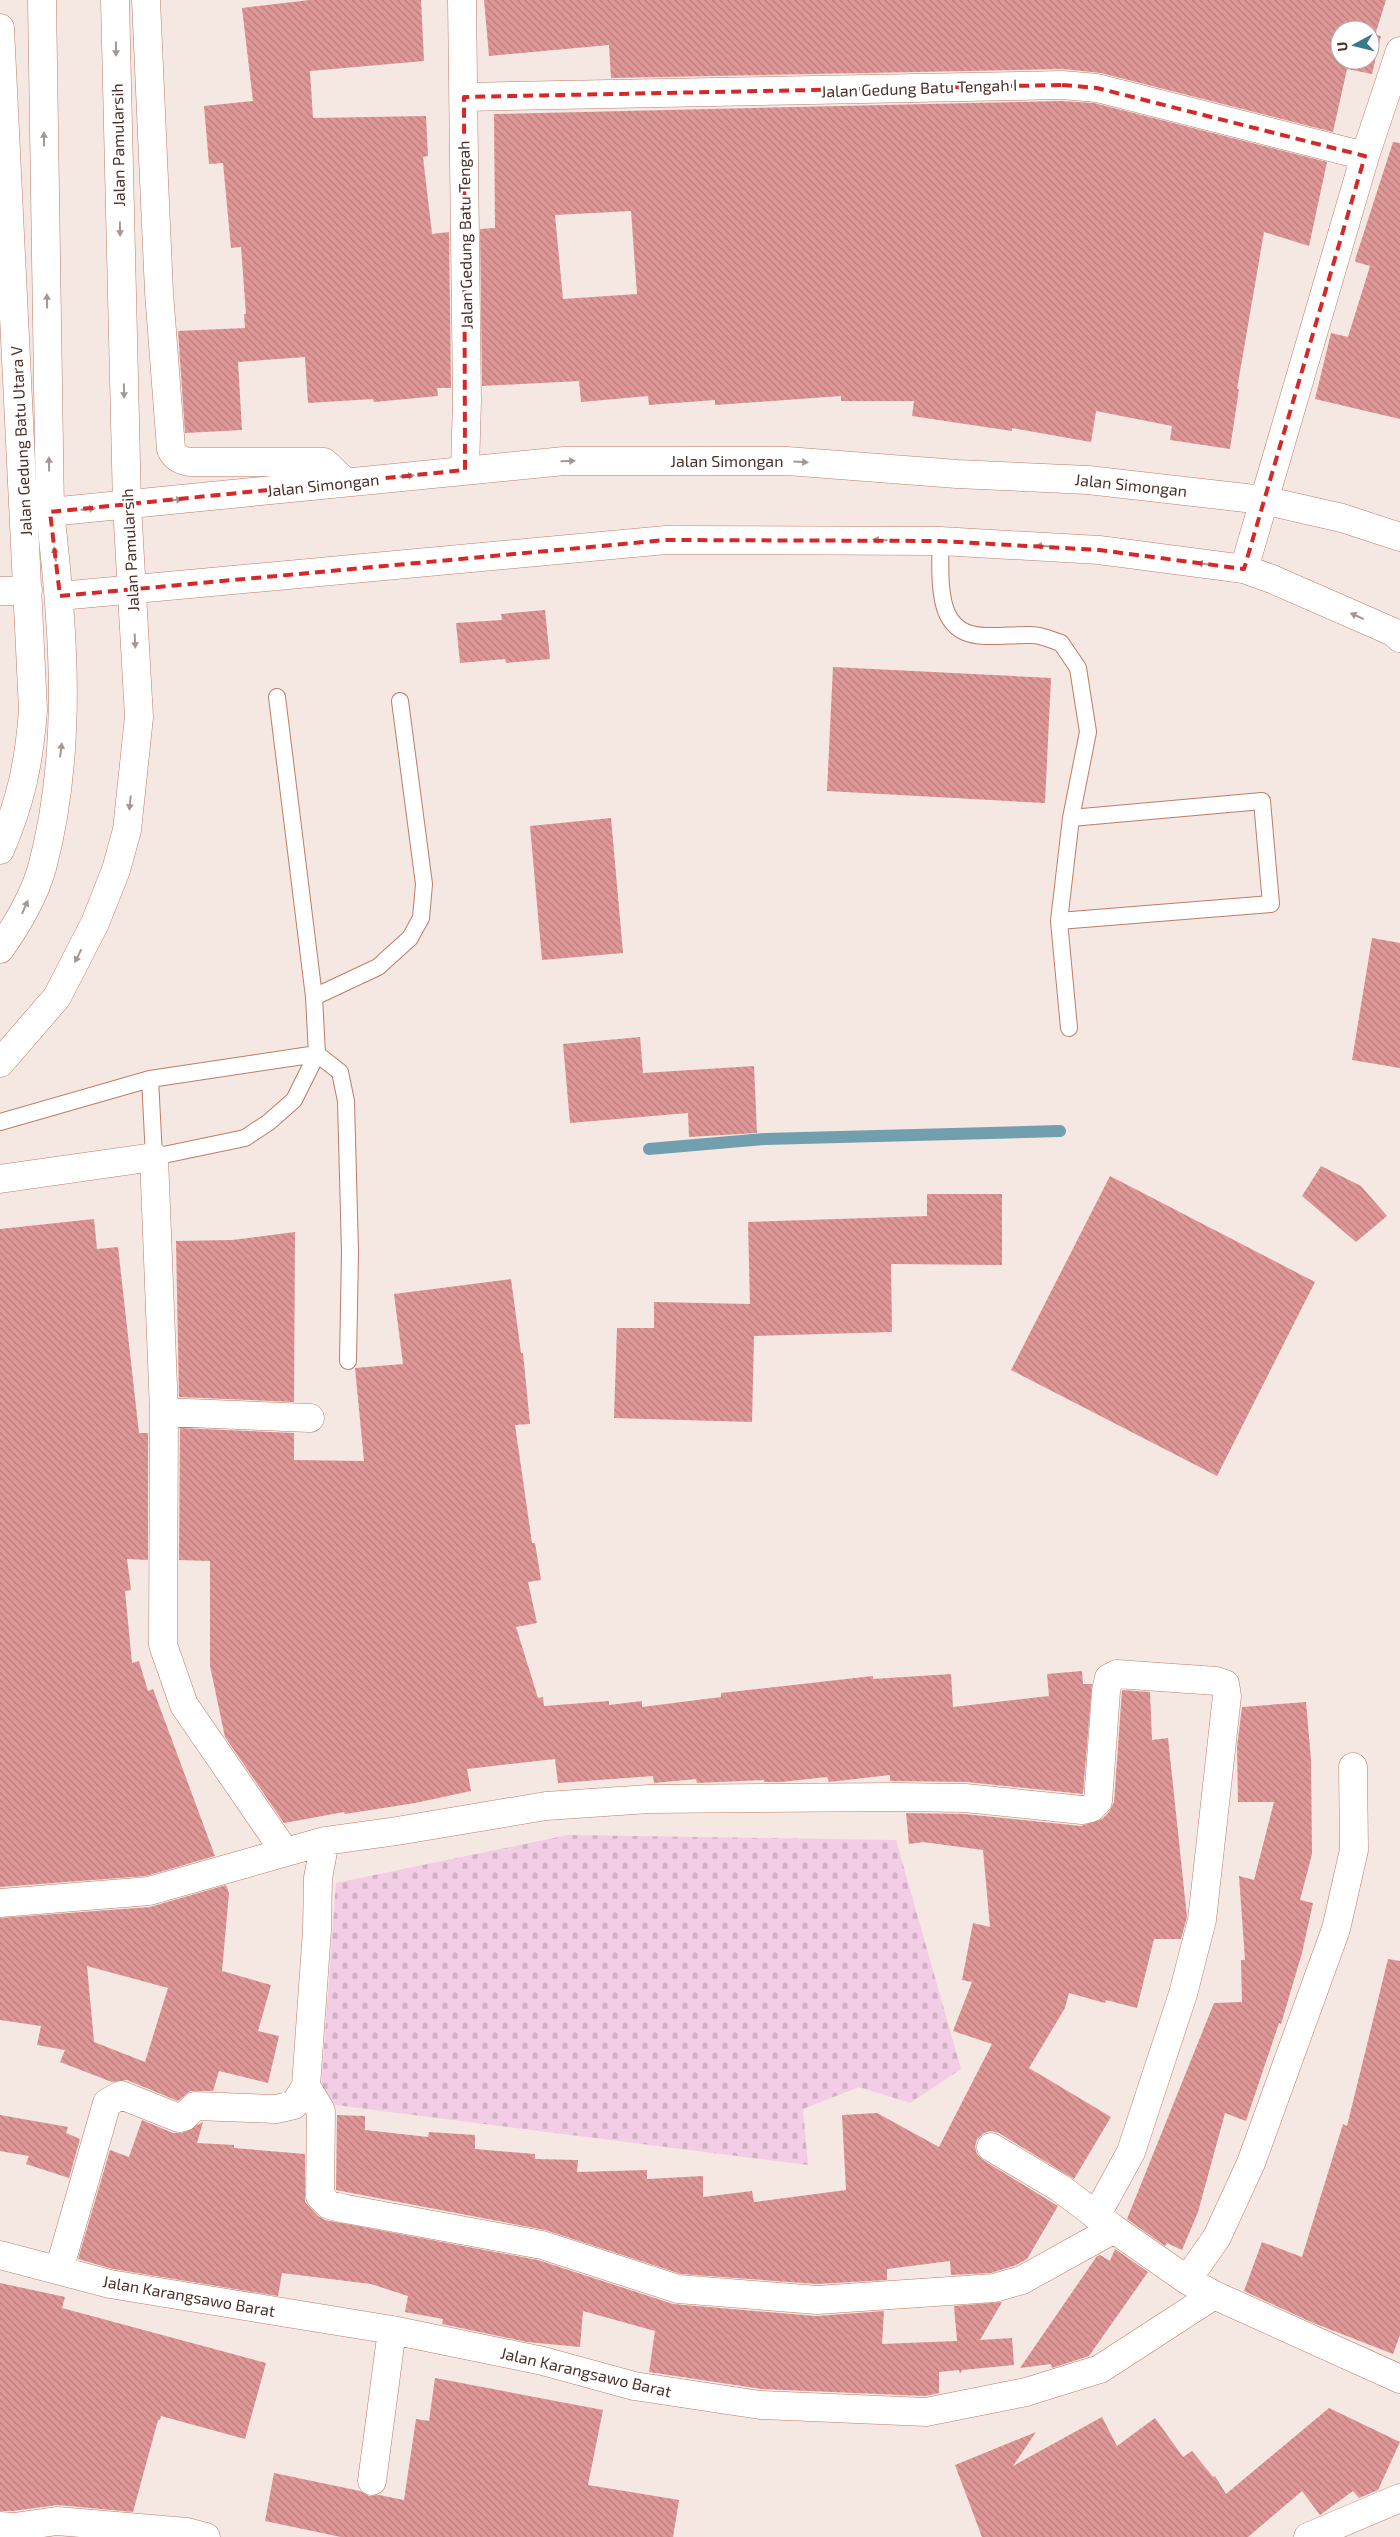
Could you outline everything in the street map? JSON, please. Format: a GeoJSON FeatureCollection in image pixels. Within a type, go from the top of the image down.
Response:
{"type":"FeatureCollection","features":[{"type":"Feature","properties":{"kind":"main road"},"geometry":{"type":"LineString","coordinates":[[0,949],[16,926],[42,869],[55,804],[63,738],[60,596],[50,512],[42,0]]}},
{"type":"Feature","properties":{"kind":"main road","name":"Jalan Pamularsih"},"geometry":{"type":"LineString","coordinates":[[0,1063],[57,997],[95,923],[116,870],[127,830],[139,717],[127,505],[115,0]]}},
{"type":"Feature","properties":{"kind":"main road"},"geometry":{"type":"LineString","coordinates":[[146,0],[159,292],[171,448],[174,456],[182,462],[324,462],[345,482]]}},
{"type":"Feature","properties":{"kind":"main road","name":"Jalan Gedung Batu Tengah"},"geometry":{"type":"LineString","coordinates":[[462,0],[467,400],[465,470]]}},
{"type":"Feature","properties":{"kind":"main road","name":"Jalan Gedung Batu Utara V"},"geometry":{"type":"LineString","coordinates":[[0,28],[34,710],[30,755],[16,814],[0,850]]}},
{"type":"Feature","properties":{"kind":"main road"},"geometry":{"type":"LineString","coordinates":[[1244,569],[1365,156],[1400,51]]}},
{"type":"Feature","properties":{"kind":"main road","name":"Jalan Gedung Batu Tengah I"},"geometry":{"type":"LineString","coordinates":[[464,97],[1062,85],[1097,88],[1365,156]]}},
{"type":"Feature","properties":{"kind":"main road","name":"Jalan Simongan"},"geometry":{"type":"LineString","coordinates":[[50,512],[564,461],[787,461],[958,474],[1088,480],[1263,500],[1342,518],[1400,537]]}},
{"type":"Feature","properties":{"kind":"main road"},"geometry":{"type":"LineString","coordinates":[[60,596],[666,540],[940,540],[1100,550],[1244,569],[1341,609],[1393,632],[1400,638]]}},
{"type":"Feature","properties":{"kind":"main road"},"geometry":{"type":"LineString","coordinates":[[0,591],[28,590]]}},
{"type":"Feature","properties":{"kind":"main road"},"geometry":{"type":"LineString","coordinates":[[0,1179],[154,1157],[164,1412],[163,1644],[184,1705],[285,1852]]}},
{"type":"Feature","properties":{"kind":"main road"},"geometry":{"type":"LineString","coordinates":[[164,1412],[310,1418]]}},
{"type":"Feature","properties":{"kind":"main road"},"geometry":{"type":"LineString","coordinates":[[0,1903],[149,1891],[325,1841],[397,1832],[546,1806],[650,1799],[965,1798],[1082,1810],[1090,1808],[1098,1801],[1105,1698],[1109,1678],[1117,1674],[1216,1681],[1224,1684],[1227,1696],[1202,1920],[1183,1994],[1131,2152],[1105,2223],[1022,2280],[994,2288],[817,2300],[678,2289],[542,2245],[380,2217],[329,2205],[320,2196],[318,2179],[321,2111],[306,2086]]}},
{"type":"Feature","properties":{"kind":"main road"},"geometry":{"type":"LineString","coordinates":[[1187,2280],[1217,2236],[1251,2163],[1336,1929],[1354,1850],[1352,1767]]}},
{"type":"Feature","properties":{"kind":"main road"},"geometry":{"type":"LineString","coordinates":[[59,2270],[107,2103],[121,2095],[179,2118],[184,2117],[195,2106],[276,2109],[294,2105],[306,2086],[317,1939],[318,1878],[325,1841]]}},
{"type":"Feature","properties":{"kind":"main road"},"geometry":{"type":"LineString","coordinates":[[990,2147],[1060,2188],[1105,2223],[1187,2280],[1214,2295],[1400,2379]]}},
{"type":"Feature","properties":{"kind":"main road","name":"Jalan Karangsawo Barat"},"geometry":{"type":"LineString","coordinates":[[0,2255],[110,2284],[392,2330],[543,2361],[634,2386],[760,2405],[926,2412],[1026,2392],[1100,2369],[1214,2295]]}},
{"type":"Feature","properties":{"kind":"main road"},"geometry":{"type":"LineString","coordinates":[[372,2481],[392,2330]]}},
{"type":"Feature","properties":{"kind":"main road"},"geometry":{"type":"LineString","coordinates":[[1308,2537],[1400,2498]]}},
{"type":"Feature","properties":{"kind":"main road"},"geometry":{"type":"LineString","coordinates":[[0,2526],[14,2527],[57,2521],[187,2532],[206,2537]]}},
{"type":"Feature","properties":{"kind":"lane"},"geometry":{"type":"LineString","coordinates":[[940,540],[942,595],[949,620],[960,631],[979,636],[1034,635],[1061,643],[1078,668],[1088,732],[1071,818],[1059,921],[1069,1028]]}},
{"type":"Feature","properties":{"kind":"lane"},"geometry":{"type":"LineString","coordinates":[[150,1079],[154,1157],[245,1138],[269,1122],[294,1100],[317,1054],[314,996],[277,697]]}},
{"type":"Feature","properties":{"kind":"lane"},"geometry":{"type":"LineString","coordinates":[[314,996],[378,967],[410,938],[421,918],[424,884],[400,702]]}},
{"type":"Feature","properties":{"kind":"lane"},"geometry":{"type":"LineString","coordinates":[[1059,921],[1271,904],[1262,801],[1071,818]]}},
{"type":"Feature","properties":{"kind":"lane"},"geometry":{"type":"LineString","coordinates":[[0,1122],[150,1079],[317,1054],[340,1072],[346,1101],[350,1252],[348,1361]]}},
{"type":"Feature","properties":{"kind":"highlighted area"},"geometry":{"type":"Polygon","coordinates":[[[1062,85],[1097,88],[1365,156],[1244,569],[1099,550],[940,541],[666,540],[60,596],[50,512],[465,470],[464,97],[1062,85]]]}},
{"type":"Feature","properties":{"kind":"green space"},"geometry":{"type":"Polygon","coordinates":[[[568,1835],[896,1840],[961,2069],[910,2103],[859,2087],[803,2109],[808,2165],[320,2103],[336,1883],[568,1835]]]}},
{"type":"Feature","properties":{"kind":"building"},"geometry":{"type":"Polygon","coordinates":[[[310,0],[421,0],[424,61],[310,71],[313,118],[426,116],[428,156],[423,157],[432,234],[449,232],[451,388],[437,388],[438,396],[374,402],[373,399],[308,403],[305,357],[238,362],[242,430],[185,433],[178,331],[245,328],[244,314],[246,314],[241,247],[231,248],[223,163],[209,164],[204,106],[253,101],[242,8],[310,0]]]}},
{"type":"Feature","properties":{"kind":"building"},"geometry":{"type":"Polygon","coordinates":[[[484,0],[1386,0],[1380,20],[1330,20],[1330,70],[1347,70],[1333,132],[1101,73],[1063,69],[611,78],[609,45],[489,56],[484,0]]]}},
{"type":"Feature","properties":{"kind":"building"},"geometry":{"type":"Polygon","coordinates":[[[1352,70],[1373,70],[1372,74],[1352,70]]]}},
{"type":"Feature","properties":{"kind":"building"},"geometry":{"type":"Polygon","coordinates":[[[1061,101],[1094,103],[1327,162],[1309,246],[1264,232],[1237,389],[1239,389],[1230,449],[1170,440],[1172,426],[1096,411],[1091,442],[1012,428],[1012,431],[912,416],[914,401],[841,401],[841,396],[715,405],[715,400],[649,405],[648,396],[581,402],[579,381],[482,386],[480,229],[495,228],[494,114],[1061,101]],[[631,211],[555,215],[563,299],[637,294],[631,211]]]}},
{"type":"Feature","properties":{"kind":"building"},"geometry":{"type":"Polygon","coordinates":[[[1393,142],[1400,143],[1400,419],[1315,399],[1331,333],[1348,337],[1370,266],[1355,260],[1393,142]]]}},
{"type":"Feature","properties":{"kind":"building"},"geometry":{"type":"Polygon","coordinates":[[[545,610],[550,659],[506,663],[505,659],[460,663],[456,623],[502,620],[501,614],[545,610]]]}},
{"type":"Feature","properties":{"kind":"building"},"geometry":{"type":"Polygon","coordinates":[[[833,667],[1051,678],[1045,803],[827,791],[833,667]]]}},
{"type":"Feature","properties":{"kind":"building"},"geometry":{"type":"Polygon","coordinates":[[[611,818],[623,953],[542,960],[530,826],[611,818]]]}},
{"type":"Feature","properties":{"kind":"building"},"geometry":{"type":"Polygon","coordinates":[[[1372,938],[1400,943],[1400,1068],[1352,1060],[1372,938]]]}},
{"type":"Feature","properties":{"kind":"building"},"geometry":{"type":"Polygon","coordinates":[[[640,1037],[643,1073],[754,1066],[757,1133],[689,1137],[688,1113],[570,1123],[563,1044],[640,1037]]]}},
{"type":"Feature","properties":{"kind":"building"},"geometry":{"type":"Polygon","coordinates":[[[1321,1166],[1361,1186],[1387,1216],[1356,1242],[1302,1196],[1321,1166]]]}},
{"type":"Feature","properties":{"kind":"building"},"geometry":{"type":"Polygon","coordinates":[[[1110,1176],[1315,1282],[1217,1476],[1011,1370],[1110,1176]]]}},
{"type":"Feature","properties":{"kind":"building"},"geometry":{"type":"Polygon","coordinates":[[[927,1194],[1002,1194],[1002,1265],[891,1264],[892,1332],[754,1336],[752,1422],[614,1418],[617,1328],[654,1328],[654,1302],[750,1304],[748,1222],[927,1216],[927,1194]]]}},
{"type":"Feature","properties":{"kind":"building"},"geometry":{"type":"Polygon","coordinates":[[[94,1219],[97,1249],[118,1247],[139,1433],[148,1433],[148,1560],[127,1559],[131,1590],[125,1591],[132,1663],[139,1661],[148,1691],[153,1689],[215,1856],[146,1876],[0,1887],[0,1229],[94,1219]]]}},
{"type":"Feature","properties":{"kind":"building"},"geometry":{"type":"Polygon","coordinates":[[[295,1232],[294,1402],[179,1397],[176,1241],[232,1240],[295,1232]]]}},
{"type":"Feature","properties":{"kind":"building"},"geometry":{"type":"Polygon","coordinates":[[[511,1279],[521,1353],[523,1353],[530,1424],[515,1425],[532,1543],[535,1543],[541,1580],[528,1582],[537,1623],[516,1627],[538,1698],[543,1697],[544,1706],[609,1701],[609,1705],[642,1701],[642,1707],[721,1697],[721,1693],[873,1676],[873,1679],[951,1674],[953,1707],[1049,1696],[1047,1674],[1082,1671],[1083,1684],[1092,1684],[1083,1794],[967,1782],[890,1781],[890,1775],[829,1782],[827,1777],[781,1782],[764,1782],[764,1780],[697,1783],[696,1779],[654,1783],[653,1776],[558,1783],[555,1759],[467,1769],[471,1791],[415,1803],[345,1814],[344,1812],[284,1823],[225,1737],[210,1666],[210,1561],[179,1560],[180,1428],[294,1433],[294,1460],[364,1461],[355,1368],[403,1364],[394,1294],[511,1279]]]}},
{"type":"Feature","properties":{"kind":"building"},"geometry":{"type":"Polygon","coordinates":[[[1122,1690],[1150,1692],[1152,1740],[1168,1738],[1187,1917],[1181,1939],[1154,1939],[1137,2008],[1106,2000],[1105,2003],[1069,1993],[1065,2008],[1029,2068],[1111,2117],[1074,2179],[999,2133],[991,2131],[984,2133],[977,2139],[975,2147],[977,2154],[983,2160],[1058,2206],[1027,2259],[1016,2265],[991,2273],[951,2275],[950,2261],[887,2269],[887,2280],[817,2284],[681,2274],[545,2230],[336,2190],[337,2115],[365,2116],[365,2130],[428,2137],[429,2132],[475,2135],[475,2149],[535,2154],[535,2159],[578,2160],[577,2172],[647,2170],[647,2179],[703,2176],[703,2197],[752,2191],[754,2202],[846,2190],[842,2115],[877,2113],[939,2147],[992,2044],[953,2031],[972,1982],[962,1980],[973,1923],[990,1927],[983,1850],[923,1842],[909,1844],[906,1813],[964,1814],[1081,1826],[1102,1819],[1109,1812],[1114,1802],[1122,1690]]]}},
{"type":"Feature","properties":{"kind":"building"},"geometry":{"type":"Polygon","coordinates":[[[1306,1702],[1311,1760],[1312,1854],[1300,1900],[1313,1903],[1302,1953],[1281,2024],[1279,2023],[1246,2121],[1225,2113],[1198,2212],[1182,2250],[1167,2243],[1165,2246],[1127,2219],[1214,2003],[1242,2002],[1241,1960],[1245,1960],[1239,1876],[1254,1880],[1274,1802],[1238,1802],[1237,1747],[1242,1707],[1306,1702]]]}},
{"type":"Feature","properties":{"kind":"building"},"geometry":{"type":"Polygon","coordinates":[[[226,1885],[229,1893],[222,1971],[271,1985],[258,2031],[279,2036],[268,2083],[219,2071],[213,2091],[190,2091],[178,2101],[127,2080],[112,2082],[60,2062],[65,2050],[37,2045],[41,2026],[0,2020],[0,1918],[150,1907],[226,1885]],[[87,1966],[94,2042],[145,2062],[168,1988],[87,1966]]]}},
{"type":"Feature","properties":{"kind":"building"},"geometry":{"type":"Polygon","coordinates":[[[1388,1959],[1400,1961],[1400,2335],[1393,2354],[1311,2322],[1244,2291],[1262,2242],[1302,2257],[1343,2124],[1347,2126],[1388,1959]]]}},
{"type":"Feature","properties":{"kind":"building"},"geometry":{"type":"Polygon","coordinates":[[[0,2115],[68,2127],[66,2133],[80,2139],[69,2178],[26,2164],[29,2156],[0,2151],[0,2115]]]}},
{"type":"Feature","properties":{"kind":"building"},"geometry":{"type":"Polygon","coordinates":[[[142,2120],[173,2133],[182,2133],[203,2122],[197,2143],[234,2145],[234,2148],[305,2154],[305,2202],[318,2216],[325,2220],[538,2260],[673,2304],[816,2316],[884,2311],[882,2344],[957,2341],[954,2306],[1002,2302],[980,2340],[1012,2338],[1014,2365],[962,2370],[960,2374],[959,2370],[939,2372],[939,2393],[925,2396],[762,2389],[649,2372],[655,2331],[583,2311],[580,2347],[527,2342],[442,2324],[443,2319],[405,2312],[408,2296],[371,2284],[282,2273],[278,2296],[113,2269],[78,2259],[110,2150],[129,2157],[142,2120]]]}},
{"type":"Feature","properties":{"kind":"building"},"geometry":{"type":"Polygon","coordinates":[[[1115,2249],[1148,2272],[1089,2356],[1052,2368],[1051,2364],[1020,2368],[1097,2256],[1100,2255],[1110,2261],[1115,2249]]]}},
{"type":"Feature","properties":{"kind":"building"},"geometry":{"type":"Polygon","coordinates":[[[0,2283],[65,2297],[62,2308],[266,2363],[245,2439],[161,2416],[160,2420],[158,2420],[133,2512],[58,2505],[0,2511],[0,2283]]]}},
{"type":"Feature","properties":{"kind":"building"},"geometry":{"type":"Polygon","coordinates":[[[435,2378],[603,2410],[588,2485],[679,2500],[673,2537],[341,2537],[265,2521],[274,2473],[360,2491],[369,2496],[379,2495],[404,2500],[416,2419],[429,2421],[435,2378]]]}},
{"type":"Feature","properties":{"kind":"building"},"geometry":{"type":"Polygon","coordinates":[[[1329,2408],[1400,2442],[1378,2490],[1359,2498],[1353,2491],[1320,2515],[1302,2491],[1248,2537],[982,2537],[955,2465],[1036,2432],[1013,2466],[1102,2417],[1117,2446],[1155,2418],[1183,2457],[1192,2451],[1213,2477],[1215,2476],[1226,2494],[1329,2408]]]}},
{"type":"Feature","properties":{"kind":"waterway"},"geometry":{"type":"LineString","coordinates":[[649,1149],[765,1139],[1060,1131]]}}]}
